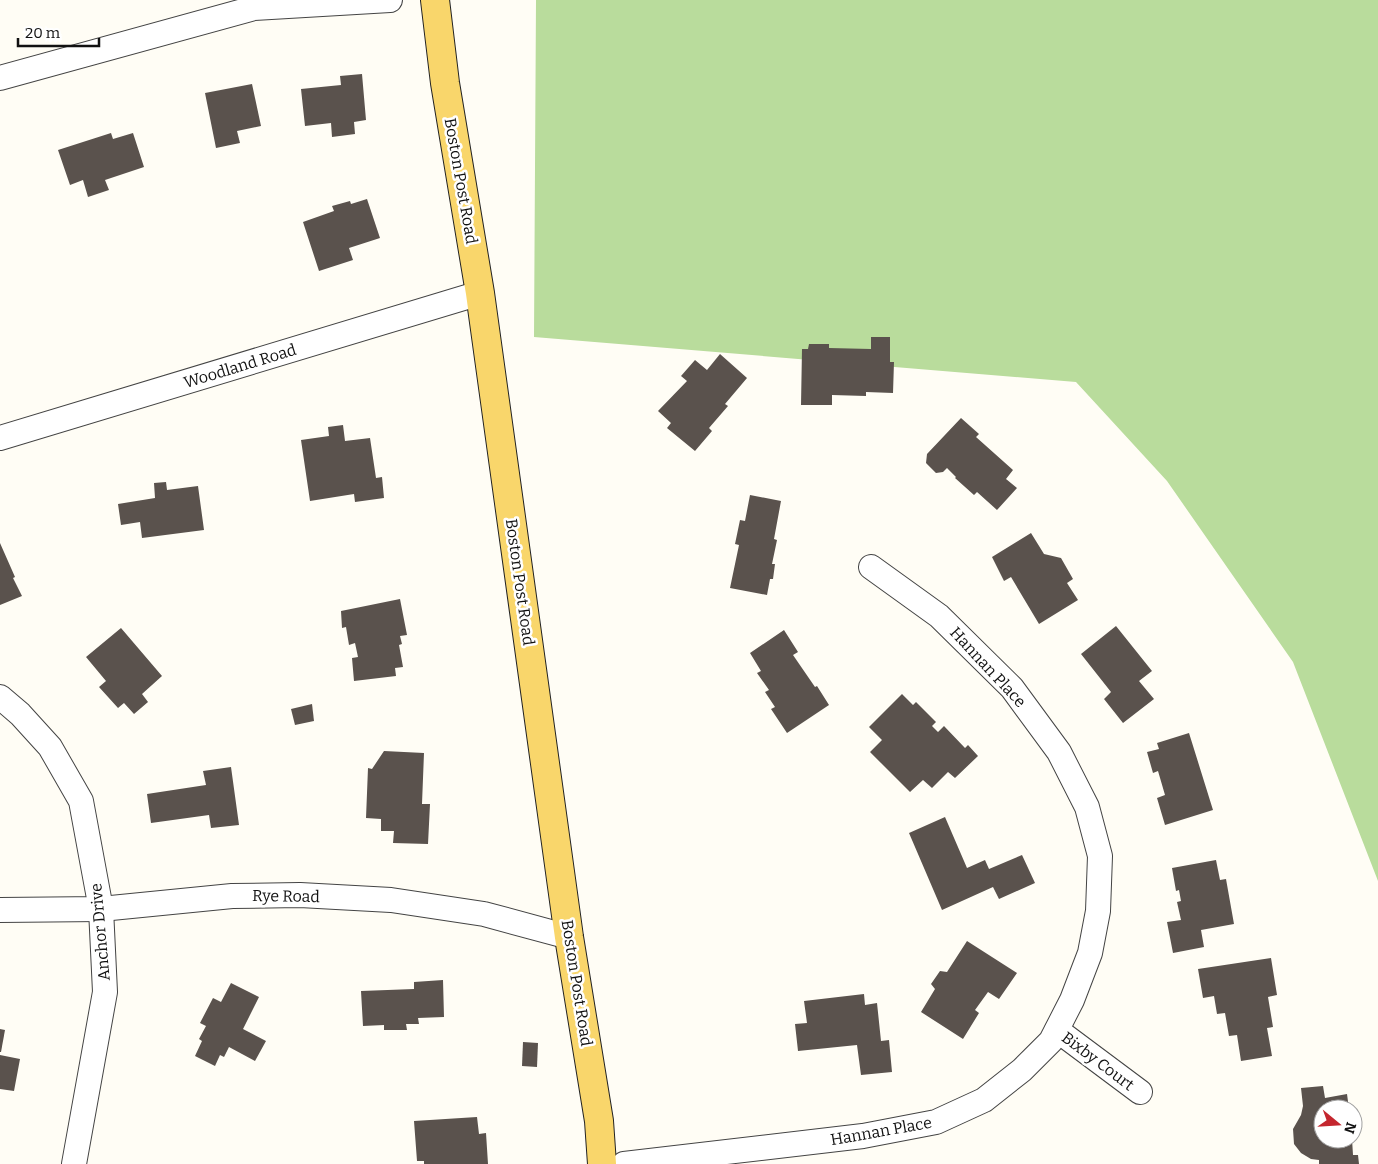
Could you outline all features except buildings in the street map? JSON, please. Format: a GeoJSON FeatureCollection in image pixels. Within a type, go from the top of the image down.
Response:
{"type":"FeatureCollection","features":[{"type":"Feature","properties":{"kind":"main road","name":"Boston Post Road"},"geometry":{"type":"LineString","coordinates":[[435,0],[445,83],[480,293],[569,937],[599,1121],[602,1164]]}},
{"type":"Feature","properties":{"kind":"street"},"geometry":{"type":"LineString","coordinates":[[0,78],[254,8],[390,0]]}},
{"type":"Feature","properties":{"kind":"street","name":"Woodland Road"},"geometry":{"type":"LineString","coordinates":[[0,438],[480,293]]}},
{"type":"Feature","properties":{"kind":"street","name":"Hannan Place"},"geometry":{"type":"LineString","coordinates":[[624,1164],[863,1136],[936,1122],[984,1100],[1022,1070],[1051,1041],[1072,1000],[1090,953],[1098,911],[1100,856],[1086,807],[1059,752],[1012,688],[938,616],[871,567]]}},
{"type":"Feature","properties":{"kind":"street","name":"Anchor Drive"},"geometry":{"type":"LineString","coordinates":[[0,697],[20,714],[50,747],[82,801],[101,908],[104,992],[74,1164]]}},
{"type":"Feature","properties":{"kind":"street","name":"Rye Road"},"geometry":{"type":"LineString","coordinates":[[0,910],[101,908],[232,896],[300,895],[382,900],[484,914],[569,937]]}},
{"type":"Feature","properties":{"kind":"street","name":"Bixby Court"},"geometry":{"type":"LineString","coordinates":[[1057,1030],[1140,1092]]}},
{"type":"Feature","properties":{"kind":"green space"},"geometry":{"type":"Polygon","coordinates":[[[536,0],[1378,0],[1378,881],[1293,662],[1167,481],[1076,382],[534,337],[536,0]]]}}]}
